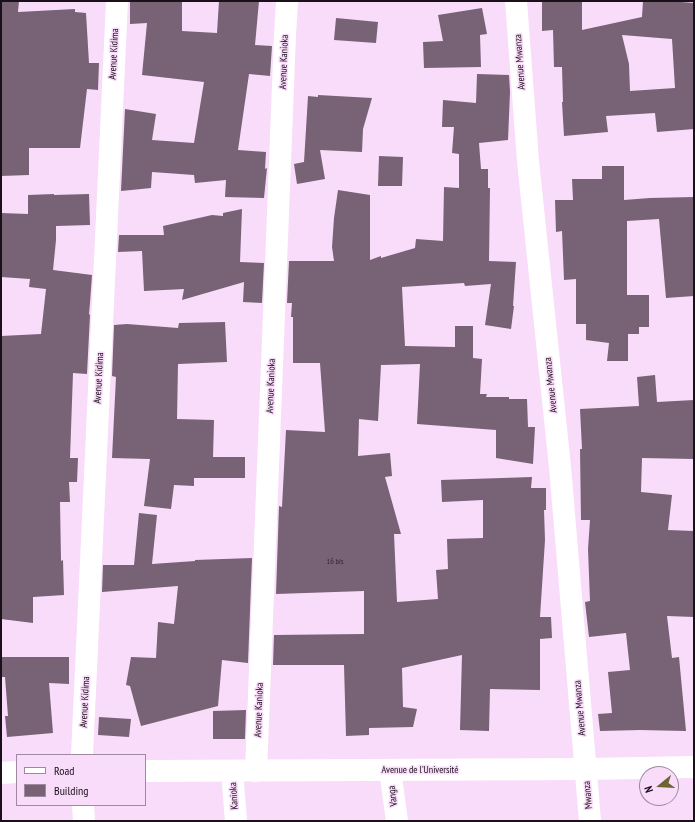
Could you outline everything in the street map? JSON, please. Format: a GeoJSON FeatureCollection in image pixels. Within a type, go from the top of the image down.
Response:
{"type":"FeatureCollection","features":[{"type":"Feature","properties":{"kind":"street","name":"Avenue Kidima"},"geometry":{"type":"LineString","coordinates":[[82,754],[117,1]]}},
{"type":"Feature","properties":{"kind":"street","name":"Avenue Kanioka"},"geometry":{"type":"LineString","coordinates":[[256,771],[287,1]]}},
{"type":"Feature","properties":{"kind":"street","name":"Avenue Mwanza"},"geometry":{"type":"LineString","coordinates":[[516,1],[528,161],[560,467],[586,769]]}},
{"type":"Feature","properties":{"kind":"street","name":"Avenue de l’Université"},"geometry":{"type":"LineString","coordinates":[[146,771],[586,769],[694,767]]}},
{"type":"Feature","properties":{"kind":"street","name":"Mwanza"},"geometry":{"type":"LineString","coordinates":[[586,769],[590,821]]}},
{"type":"Feature","properties":{"kind":"street","name":"Vanga"},"geometry":{"type":"LineString","coordinates":[[390,770],[396,821]]}},
{"type":"Feature","properties":{"kind":"street","name":"Kanioka"},"geometry":{"type":"LineString","coordinates":[[232,771],[236,821]]}},
{"type":"Feature","properties":{"kind":"street"},"geometry":{"type":"LineString","coordinates":[[1,773],[16,772]]}},
{"type":"Feature","properties":{"kind":"street"},"geometry":{"type":"LineString","coordinates":[[83,806],[84,821]]}},
{"type":"Feature","properties":{"kind":"building"},"geometry":{"type":"Polygon","coordinates":[[[1,1],[19,1],[18,12],[75,9],[75,12],[86,13],[89,63],[99,63],[98,90],[87,89],[80,148],[29,148],[29,175],[1,176],[1,1]]]}},
{"type":"Feature","properties":{"kind":"building"},"geometry":{"type":"Polygon","coordinates":[[[130,1],[182,1],[182,31],[217,33],[219,1],[259,1],[255,45],[272,46],[270,76],[249,74],[238,150],[266,152],[265,169],[267,168],[264,198],[225,197],[226,180],[195,183],[194,175],[152,172],[151,188],[121,191],[125,109],[156,114],[152,140],[194,143],[204,82],[142,75],[147,23],[130,24],[130,1]]]}},
{"type":"Feature","properties":{"kind":"building"},"geometry":{"type":"Polygon","coordinates":[[[542,1],[582,1],[582,30],[642,17],[643,1],[694,3],[694,129],[657,132],[655,113],[606,116],[608,132],[564,136],[562,67],[554,67],[553,30],[542,31],[542,1]],[[622,35],[629,64],[630,91],[675,88],[672,39],[622,35]]]}},
{"type":"Feature","properties":{"kind":"building"},"geometry":{"type":"Polygon","coordinates":[[[482,8],[487,34],[480,35],[481,67],[424,68],[423,42],[443,41],[438,15],[482,8]]]}},
{"type":"Feature","properties":{"kind":"building"},"geometry":{"type":"Polygon","coordinates":[[[336,18],[378,22],[376,43],[334,40],[336,18]]]}},
{"type":"Feature","properties":{"kind":"building"},"geometry":{"type":"Polygon","coordinates":[[[477,74],[509,75],[510,92],[508,140],[479,143],[481,169],[488,169],[488,188],[490,188],[489,261],[516,262],[514,306],[511,329],[485,325],[491,284],[465,286],[464,283],[402,287],[405,346],[455,347],[455,326],[473,326],[473,358],[482,359],[480,394],[487,394],[486,397],[527,399],[528,427],[535,427],[533,464],[496,458],[496,430],[417,424],[420,364],[381,365],[378,421],[359,419],[358,456],[390,453],[392,476],[385,477],[401,534],[394,534],[397,602],[438,599],[436,570],[448,569],[447,539],[483,538],[483,500],[442,502],[441,480],[532,477],[531,488],[546,488],[546,510],[544,510],[545,540],[540,617],[551,617],[552,638],[540,639],[540,690],[490,689],[489,731],[460,730],[462,655],[402,668],[403,707],[417,709],[413,727],[369,728],[369,735],[346,736],[344,665],[273,665],[274,635],[364,634],[364,591],[276,594],[279,506],[282,507],[286,430],[325,432],[320,363],[293,363],[293,317],[291,317],[292,303],[287,303],[289,261],[334,261],[332,247],[338,190],[370,195],[370,260],[415,248],[416,239],[443,241],[444,187],[459,188],[459,154],[452,153],[454,127],[442,127],[443,100],[476,103],[477,74]]]}},
{"type":"Feature","properties":{"kind":"building"},"geometry":{"type":"Polygon","coordinates":[[[318,95],[372,98],[363,129],[362,152],[320,150],[325,179],[297,184],[294,164],[304,162],[308,96],[318,97],[318,95]]]}},
{"type":"Feature","properties":{"kind":"building"},"geometry":{"type":"Polygon","coordinates":[[[379,156],[403,157],[402,186],[378,186],[379,156]]]}},
{"type":"Feature","properties":{"kind":"building"},"geometry":{"type":"Polygon","coordinates":[[[602,166],[624,166],[624,200],[694,197],[694,296],[666,298],[659,219],[627,221],[627,295],[649,295],[649,327],[639,327],[639,334],[628,334],[628,361],[607,361],[609,343],[586,340],[586,324],[576,324],[576,279],[564,280],[562,231],[556,232],[555,200],[573,200],[572,179],[602,179],[602,166]]]}},
{"type":"Feature","properties":{"kind":"building"},"geometry":{"type":"Polygon","coordinates":[[[89,194],[90,225],[56,226],[53,270],[92,275],[87,374],[73,373],[70,458],[78,458],[77,482],[69,482],[70,502],[60,502],[61,561],[63,560],[64,595],[33,597],[33,623],[1,619],[1,336],[41,334],[46,289],[29,287],[30,279],[1,277],[1,213],[28,214],[28,195],[89,194]]]}},
{"type":"Feature","properties":{"kind":"building"},"geometry":{"type":"Polygon","coordinates":[[[242,209],[240,262],[264,263],[262,303],[243,302],[244,282],[182,300],[184,289],[144,291],[142,251],[118,252],[119,235],[164,235],[163,226],[212,215],[223,216],[223,213],[242,209]]]}},
{"type":"Feature","properties":{"kind":"building"},"geometry":{"type":"Polygon","coordinates":[[[225,322],[227,362],[178,364],[177,419],[214,420],[213,457],[245,457],[245,478],[194,478],[194,486],[174,485],[171,509],[144,506],[150,459],[112,458],[116,377],[112,376],[114,325],[127,324],[178,328],[179,323],[225,322]]]}},
{"type":"Feature","properties":{"kind":"building"},"geometry":{"type":"Polygon","coordinates":[[[655,375],[657,402],[694,400],[694,459],[642,458],[641,492],[672,495],[668,530],[694,531],[694,617],[667,616],[672,658],[679,657],[686,731],[600,731],[598,714],[612,713],[608,672],[630,670],[626,633],[589,637],[585,602],[590,601],[588,549],[590,520],[581,520],[580,449],[582,449],[580,409],[639,406],[637,377],[655,375]]]}},
{"type":"Feature","properties":{"kind":"building"},"geometry":{"type":"Polygon","coordinates":[[[139,513],[157,515],[152,564],[195,560],[252,558],[248,663],[222,660],[218,706],[141,726],[130,686],[126,685],[131,657],[156,658],[158,622],[174,624],[178,586],[102,592],[103,565],[134,565],[139,513]]]}},
{"type":"Feature","properties":{"kind":"building"},"geometry":{"type":"Polygon","coordinates":[[[1,657],[69,657],[69,684],[49,683],[53,733],[7,737],[5,716],[8,716],[5,677],[1,677],[1,657]]]}},
{"type":"Feature","properties":{"kind":"building"},"geometry":{"type":"Polygon","coordinates":[[[246,710],[245,739],[213,739],[213,711],[246,710]]]}},
{"type":"Feature","properties":{"kind":"building"},"geometry":{"type":"Polygon","coordinates":[[[99,717],[131,719],[129,737],[98,735],[99,717]]]}}]}
